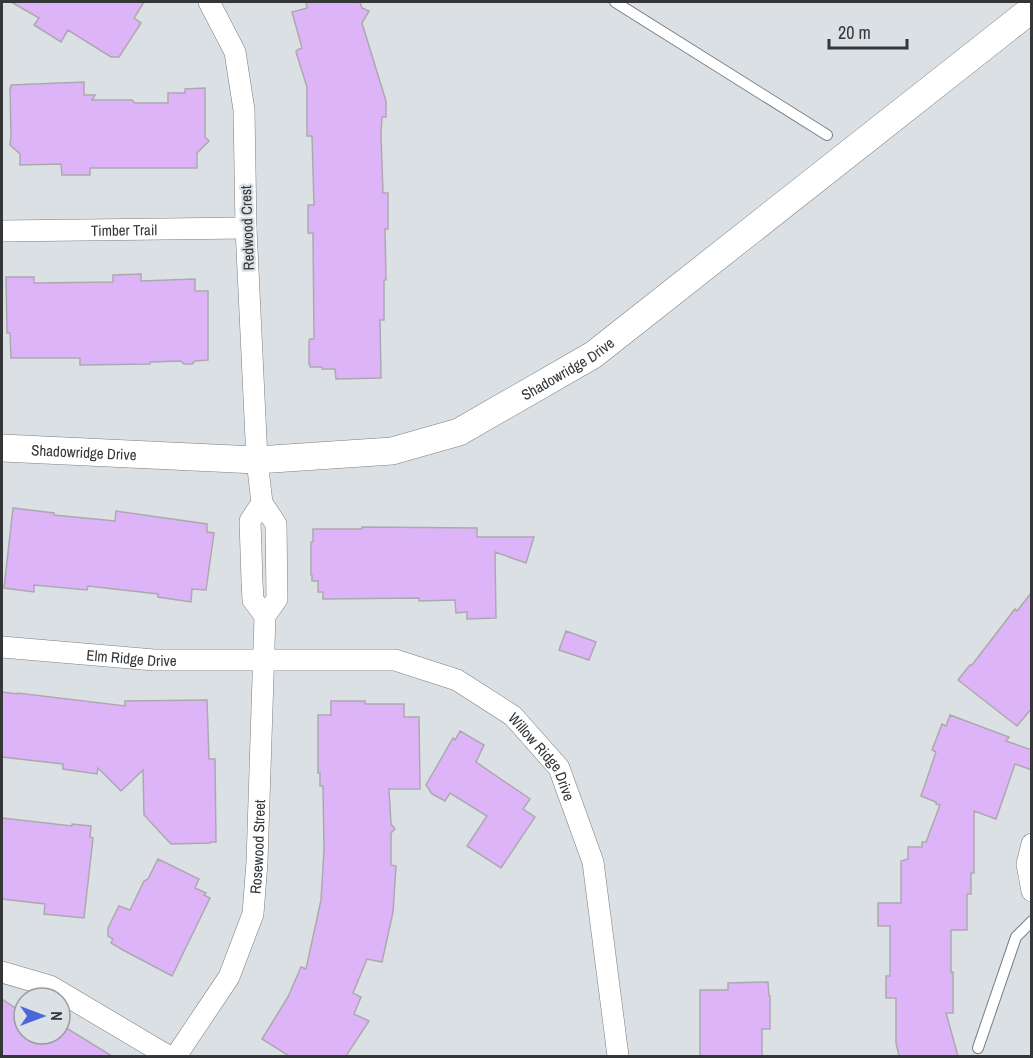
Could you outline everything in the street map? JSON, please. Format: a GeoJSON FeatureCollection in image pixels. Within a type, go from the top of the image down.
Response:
{"type":"FeatureCollection","features":[{"type":"Feature","properties":{"kind":"street","name":"Redwood Crest"},"geometry":{"type":"LineString","coordinates":[[209,2],[234,52],[244,110],[246,228],[257,460]]}},
{"type":"Feature","properties":{"kind":"street","name":"Shadowridge Drive"},"geometry":{"type":"LineString","coordinates":[[2,448],[257,460],[392,451],[459,432],[593,355],[1032,9]]}},
{"type":"Feature","properties":{"kind":"street","name":"Timber Trail"},"geometry":{"type":"LineString","coordinates":[[2,231],[246,228]]}},
{"type":"Feature","properties":{"kind":"street","name":"Rosewood Street"},"geometry":{"type":"LineString","coordinates":[[176,1056],[229,977],[253,914],[257,862],[265,616],[253,600],[250,521],[262,503],[257,460]]}},
{"type":"Feature","properties":{"kind":"street","name":"Elm Ridge Drive"},"geometry":{"type":"LineString","coordinates":[[2,647],[154,660],[264,660]]}},
{"type":"Feature","properties":{"kind":"street","name":"Willow Ridge Drive"},"geometry":{"type":"LineString","coordinates":[[264,660],[395,660],[457,680],[513,716],[559,768],[593,862],[618,1056]]}},
{"type":"Feature","properties":{"kind":"street"},"geometry":{"type":"LineString","coordinates":[[1032,844],[1027,864],[1032,891]]}},
{"type":"Feature","properties":{"kind":"street"},"geometry":{"type":"LineString","coordinates":[[2,972],[50,986],[168,1056]]}},
{"type":"Feature","properties":{"kind":"lane"},"geometry":{"type":"LineString","coordinates":[[615,2],[827,135]]}},
{"type":"Feature","properties":{"kind":"lane"},"geometry":{"type":"LineString","coordinates":[[978,1048],[1016,937],[1032,921]]}},
{"type":"Feature","properties":{"kind":"building"},"geometry":{"type":"Polygon","coordinates":[[[11,2],[144,2],[134,18],[141,23],[119,57],[111,57],[68,30],[61,42],[34,25],[39,18],[11,2]]]}},
{"type":"Feature","properties":{"kind":"building"},"geometry":{"type":"Polygon","coordinates":[[[306,2],[360,2],[362,8],[369,11],[362,23],[386,101],[386,117],[382,117],[381,135],[383,193],[388,193],[388,229],[385,229],[384,320],[380,320],[381,378],[336,379],[335,369],[310,367],[309,364],[309,341],[314,339],[313,233],[308,233],[308,205],[314,205],[312,136],[307,136],[307,87],[296,52],[302,48],[292,12],[307,8],[306,2]]]}},
{"type":"Feature","properties":{"kind":"building"},"geometry":{"type":"Polygon","coordinates":[[[84,82],[84,95],[95,95],[92,100],[132,100],[135,103],[168,103],[168,93],[185,93],[185,89],[205,88],[205,137],[209,141],[197,153],[197,168],[90,168],[90,175],[62,175],[61,164],[20,165],[20,154],[10,145],[11,85],[84,82]]]}},
{"type":"Feature","properties":{"kind":"building"},"geometry":{"type":"Polygon","coordinates":[[[141,274],[141,281],[195,279],[195,291],[208,291],[208,360],[195,361],[192,364],[184,364],[181,361],[80,365],[80,358],[11,358],[10,333],[7,333],[6,277],[34,277],[34,283],[113,282],[113,275],[141,274]]]}},
{"type":"Feature","properties":{"kind":"building"},"geometry":{"type":"Polygon","coordinates":[[[13,508],[115,521],[116,511],[207,524],[207,532],[214,533],[206,590],[192,589],[191,602],[158,597],[158,594],[88,586],[87,590],[34,585],[34,592],[4,588],[13,508]]]}},
{"type":"Feature","properties":{"kind":"building"},"geometry":{"type":"Polygon","coordinates":[[[362,527],[477,528],[477,537],[534,537],[526,563],[495,552],[496,618],[467,619],[467,612],[456,613],[455,600],[323,599],[323,592],[318,592],[318,581],[312,581],[311,575],[313,529],[362,529],[362,527]]]}},
{"type":"Feature","properties":{"kind":"building"},"geometry":{"type":"Polygon","coordinates":[[[1032,592],[1032,708],[1017,726],[958,680],[1015,609],[1017,611],[1032,592]]]}},
{"type":"Feature","properties":{"kind":"building"},"geometry":{"type":"Polygon","coordinates":[[[566,631],[596,642],[589,660],[559,650],[566,631]]]}},
{"type":"Feature","properties":{"kind":"building"},"geometry":{"type":"Polygon","coordinates":[[[2,692],[125,706],[125,701],[207,700],[209,759],[215,759],[216,842],[171,844],[144,815],[143,770],[121,791],[98,768],[97,774],[63,769],[63,764],[2,757],[2,692]]]}},
{"type":"Feature","properties":{"kind":"building"},"geometry":{"type":"Polygon","coordinates":[[[331,701],[404,704],[404,717],[419,717],[420,789],[389,789],[391,824],[395,829],[391,833],[391,865],[396,866],[393,912],[382,962],[367,959],[353,993],[361,997],[354,1014],[369,1021],[346,1056],[289,1056],[262,1039],[288,997],[301,967],[306,969],[321,900],[324,850],[323,786],[320,786],[320,773],[318,773],[318,715],[331,715],[331,701]]]}},
{"type":"Feature","properties":{"kind":"building"},"geometry":{"type":"Polygon","coordinates":[[[950,715],[1009,737],[1006,741],[1032,750],[1032,770],[1015,764],[996,819],[974,811],[974,873],[971,873],[971,894],[967,894],[967,930],[951,930],[953,1013],[946,1013],[958,1056],[899,1056],[896,1043],[896,998],[886,998],[886,976],[890,976],[890,926],[878,926],[878,903],[901,903],[901,861],[908,859],[908,847],[922,847],[922,842],[926,842],[940,805],[921,796],[936,752],[932,750],[942,724],[946,726],[950,715]]]}},
{"type":"Feature","properties":{"kind":"building"},"geometry":{"type":"Polygon","coordinates":[[[460,731],[484,745],[476,762],[530,799],[523,809],[535,817],[501,868],[467,846],[487,816],[450,793],[445,801],[432,794],[426,785],[453,738],[455,740],[460,731]]]}},
{"type":"Feature","properties":{"kind":"building"},"geometry":{"type":"Polygon","coordinates":[[[2,818],[91,826],[90,837],[93,838],[84,918],[44,914],[45,904],[2,899],[2,818]]]}},
{"type":"Feature","properties":{"kind":"building"},"geometry":{"type":"Polygon","coordinates":[[[158,859],[199,879],[195,888],[206,893],[204,895],[210,898],[172,976],[111,943],[113,939],[108,936],[108,928],[119,906],[130,910],[158,859]]]}},
{"type":"Feature","properties":{"kind":"building"},"geometry":{"type":"Polygon","coordinates":[[[768,982],[770,1029],[762,1029],[762,1056],[700,1056],[700,990],[728,990],[728,983],[768,982]]]}},
{"type":"Feature","properties":{"kind":"building"},"geometry":{"type":"Polygon","coordinates":[[[2,999],[12,1006],[12,1046],[72,1046],[72,1031],[112,1056],[2,1056],[2,999]]]}}]}
